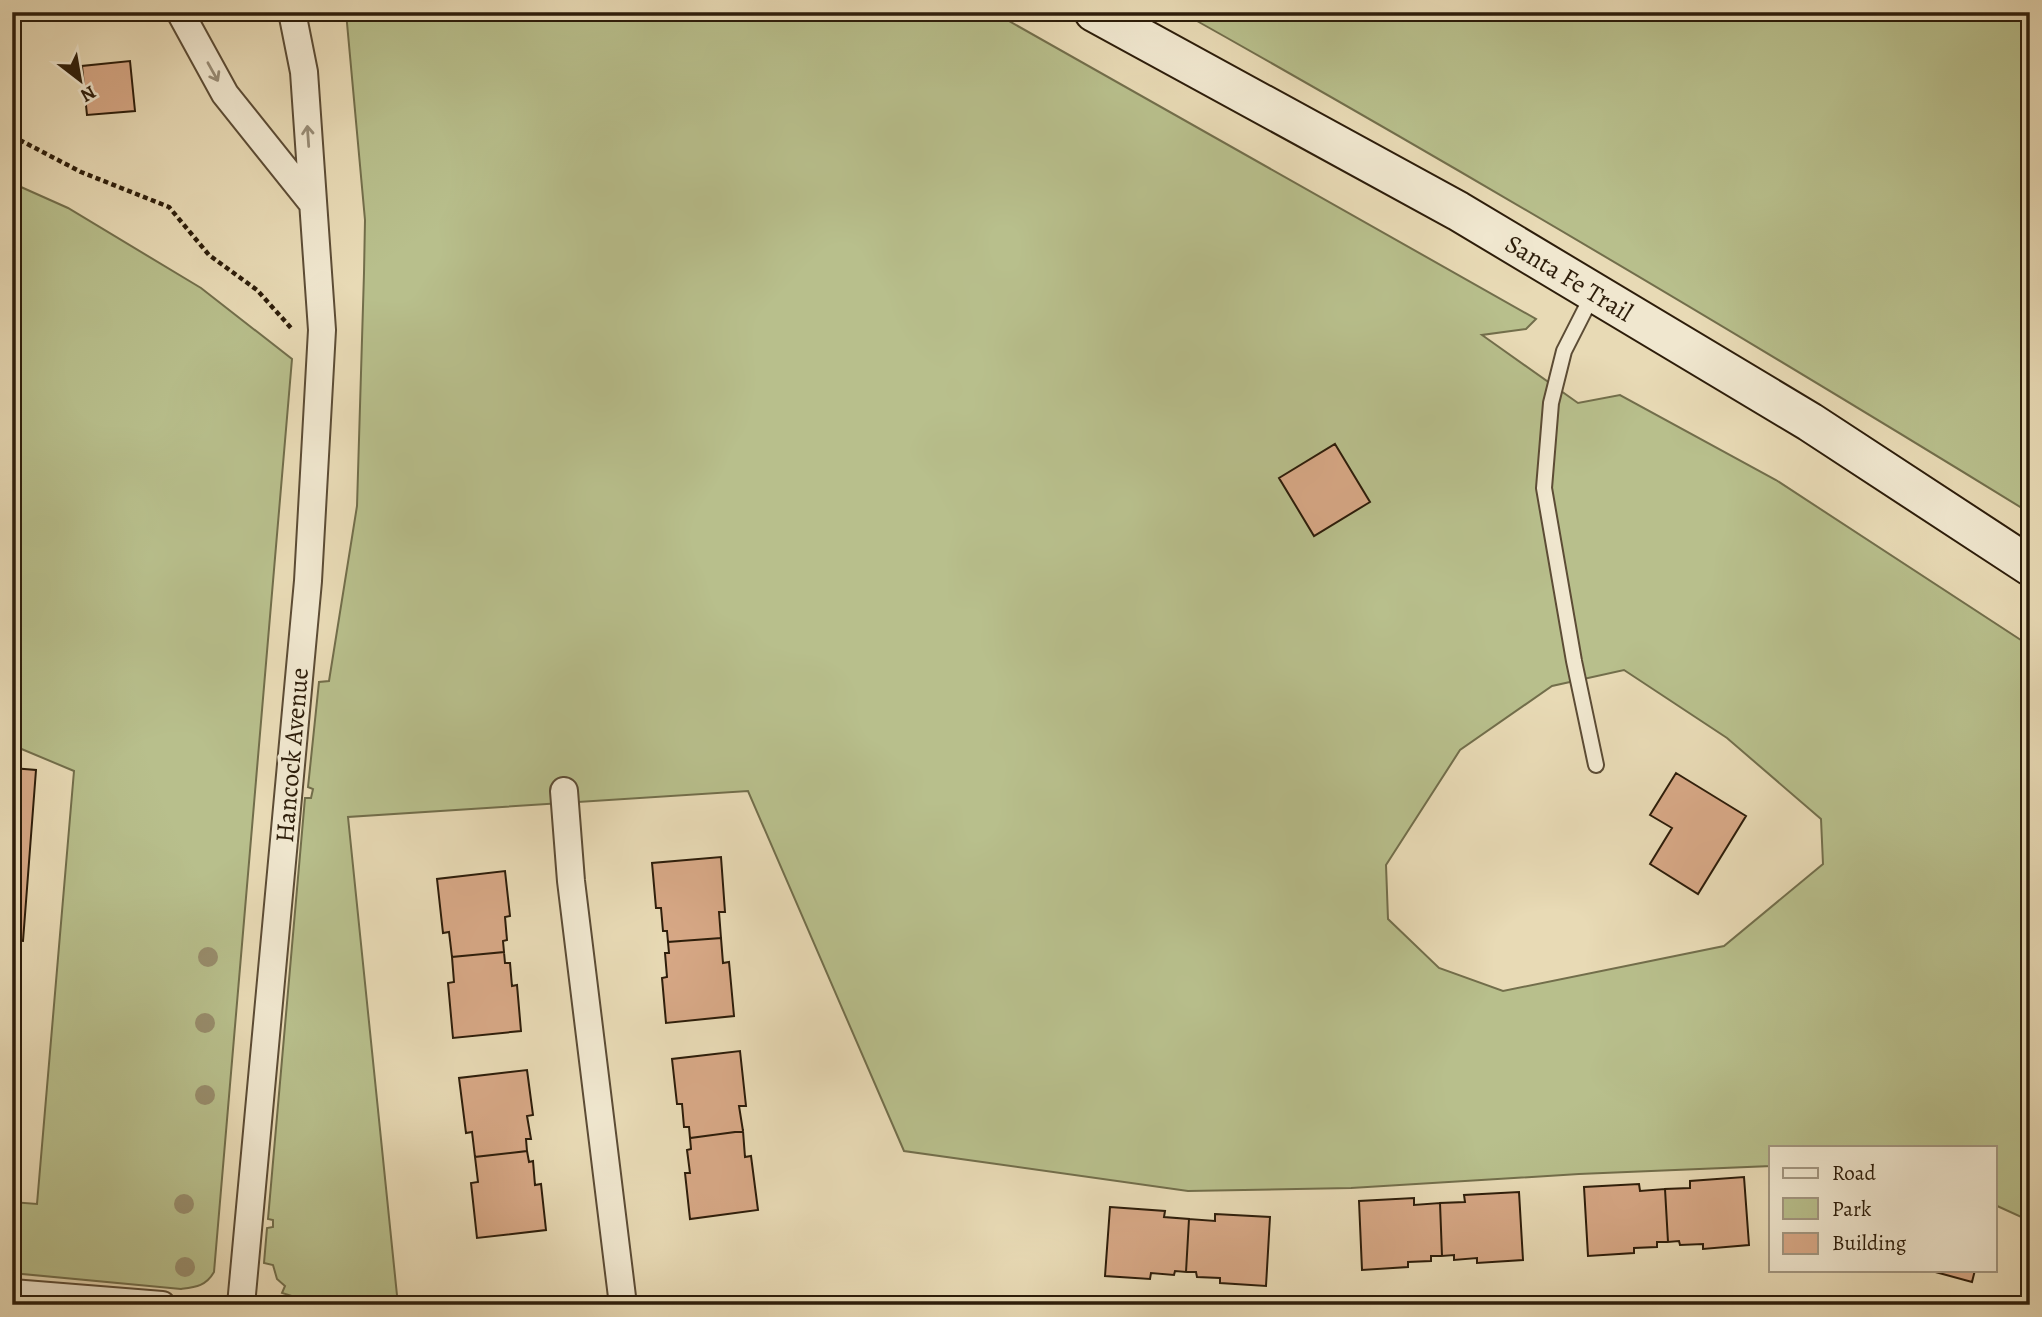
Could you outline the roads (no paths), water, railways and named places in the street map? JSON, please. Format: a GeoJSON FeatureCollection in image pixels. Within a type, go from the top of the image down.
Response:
{"type":"FeatureCollection","features":[{"type":"Feature","properties":{"kind":"street"},"geometry":{"type":"LineString","coordinates":[[180,12],[225,94],[313,204]]}},
{"type":"Feature","properties":{"kind":"street","name":"Hancock Avenue"},"geometry":{"type":"LineString","coordinates":[[241,1305],[308,581],[322,330],[304,72],[292,12]]}},
{"type":"Feature","properties":{"kind":"street","name":"Santa Fe Trail"},"geometry":{"type":"LineString","coordinates":[[1094,12],[1458,211],[1810,422],[2030,566]]}},
{"type":"Feature","properties":{"kind":"street"},"geometry":{"type":"LineString","coordinates":[[564,792],[571,881],[622,1305]]}},
{"type":"Feature","properties":{"kind":"street"},"geometry":{"type":"LineString","coordinates":[[12,1293],[162,1305]]}},
{"type":"Feature","properties":{"kind":"lane"},"geometry":{"type":"LineString","coordinates":[[1593,293],[1564,351],[1551,403],[1544,488],[1574,661],[1596,765]]}}]}
